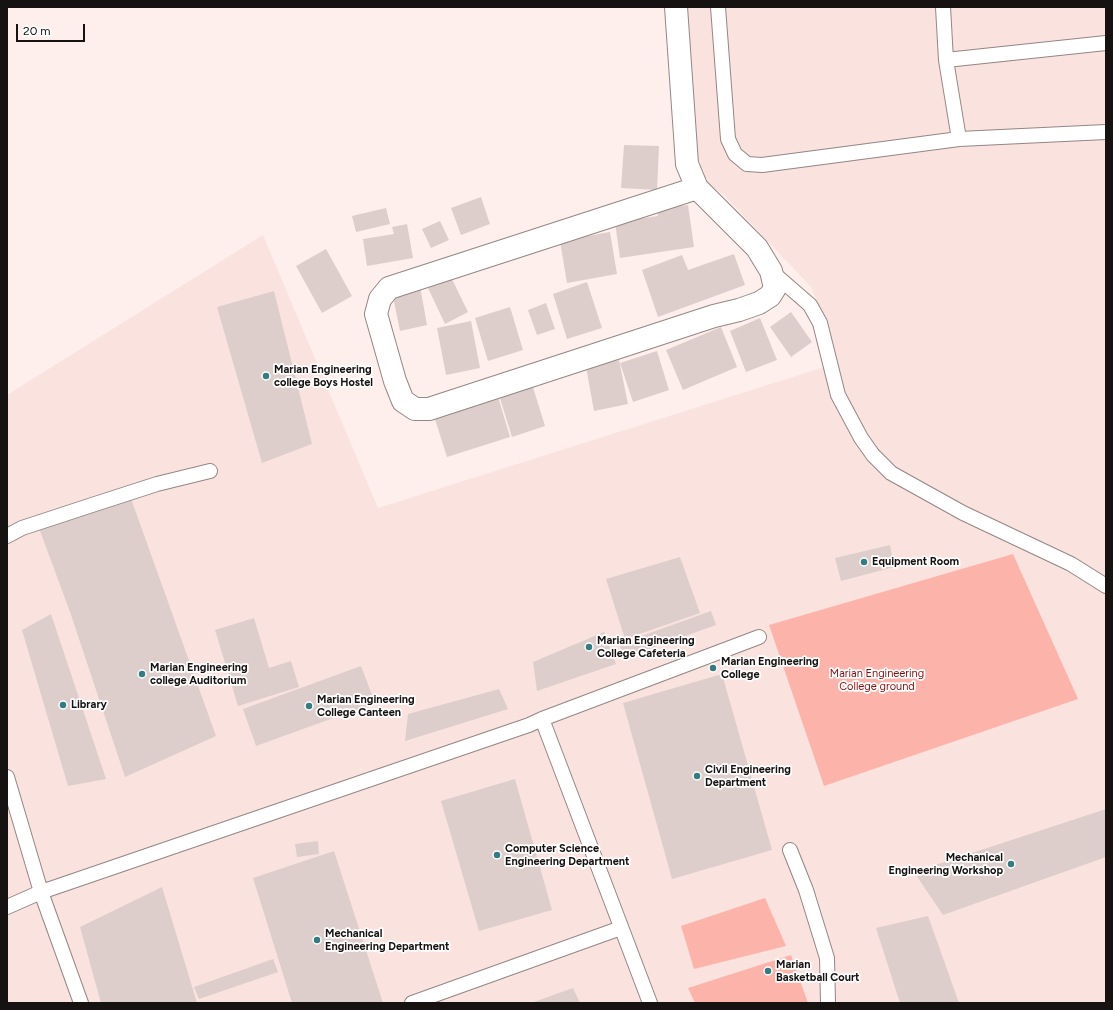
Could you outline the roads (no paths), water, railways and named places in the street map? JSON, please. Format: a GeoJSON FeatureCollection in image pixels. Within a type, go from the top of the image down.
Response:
{"type":"FeatureCollection","features":[{"type":"Feature","properties":{"kind":"street"},"geometry":{"type":"LineString","coordinates":[[676,7],[687,164],[697,188],[757,248],[771,272],[774,288],[770,296],[759,303],[739,310],[428,409],[415,409],[403,401],[394,381],[376,314],[380,299],[389,288],[697,188]]}},
{"type":"Feature","properties":{"kind":"lane"},"geometry":{"type":"LineString","coordinates":[[718,7],[728,139],[735,154],[747,164],[762,165],[959,139],[1106,132]]}},
{"type":"Feature","properties":{"kind":"lane"},"geometry":{"type":"LineString","coordinates":[[943,7],[946,60],[959,139]]}},
{"type":"Feature","properties":{"kind":"lane"},"geometry":{"type":"LineString","coordinates":[[946,60],[1106,43]]}},
{"type":"Feature","properties":{"kind":"lane"},"geometry":{"type":"LineString","coordinates":[[771,272],[810,305],[820,323],[838,395],[861,438],[873,455],[891,473],[963,513],[1071,564],[1106,586]]}},
{"type":"Feature","properties":{"kind":"lane"},"geometry":{"type":"LineString","coordinates":[[7,536],[22,528],[157,484],[210,471]]}},
{"type":"Feature","properties":{"kind":"lane"},"geometry":{"type":"LineString","coordinates":[[7,907],[41,892],[529,725],[759,637]]}},
{"type":"Feature","properties":{"kind":"lane"},"geometry":{"type":"LineString","coordinates":[[542,719],[650,1003]]}},
{"type":"Feature","properties":{"kind":"lane"},"geometry":{"type":"LineString","coordinates":[[7,777],[41,892],[81,1003]]}},
{"type":"Feature","properties":{"kind":"lane"},"geometry":{"type":"LineString","coordinates":[[790,850],[806,890],[827,958],[828,1003]]}},
{"type":"Feature","properties":{"kind":"lane"},"geometry":{"type":"LineString","coordinates":[[412,1003],[621,928]]}},
{"type":"Feature","properties":{"kind":"place","name":"Marian Engineering college Boys Hostel"},"geometry":{"type":"Point","coordinates":[266,376]}},
{"type":"Feature","properties":{"kind":"place","name":"Equipment Room"},"geometry":{"type":"Point","coordinates":[864,562]}},
{"type":"Feature","properties":{"kind":"place","name":"Marian Engineering College Cafeteria"},"geometry":{"type":"Point","coordinates":[589,647]}},
{"type":"Feature","properties":{"kind":"place","name":"Marian Engineering College"},"geometry":{"type":"Point","coordinates":[713,668]}},
{"type":"Feature","properties":{"kind":"place","name":"Marian Engineering college Auditorium"},"geometry":{"type":"Point","coordinates":[142,674]}},
{"type":"Feature","properties":{"kind":"place","name":"Library"},"geometry":{"type":"Point","coordinates":[63,705]}},
{"type":"Feature","properties":{"kind":"place","name":"Marian Engineering College Canteen"},"geometry":{"type":"Point","coordinates":[309,706]}},
{"type":"Feature","properties":{"kind":"place","name":"Civil Engineering Department"},"geometry":{"type":"Point","coordinates":[697,776]}},
{"type":"Feature","properties":{"kind":"place","name":"Computer Science Engineering Department"},"geometry":{"type":"Point","coordinates":[497,855]}},
{"type":"Feature","properties":{"kind":"place","name":"Mechanical Engineering Workshop"},"geometry":{"type":"Point","coordinates":[1011,864]}},
{"type":"Feature","properties":{"kind":"place","name":"Mechanical Engineering Department"},"geometry":{"type":"Point","coordinates":[317,940]}},
{"type":"Feature","properties":{"kind":"place","name":"Marian Basketball Court"},"geometry":{"type":"Point","coordinates":[768,971]}},
{"type":"Feature","properties":{"kind":"park label","name":"Marian Engineering College ground"},"geometry":{"type":"Point","coordinates":[877,680]}}]}
